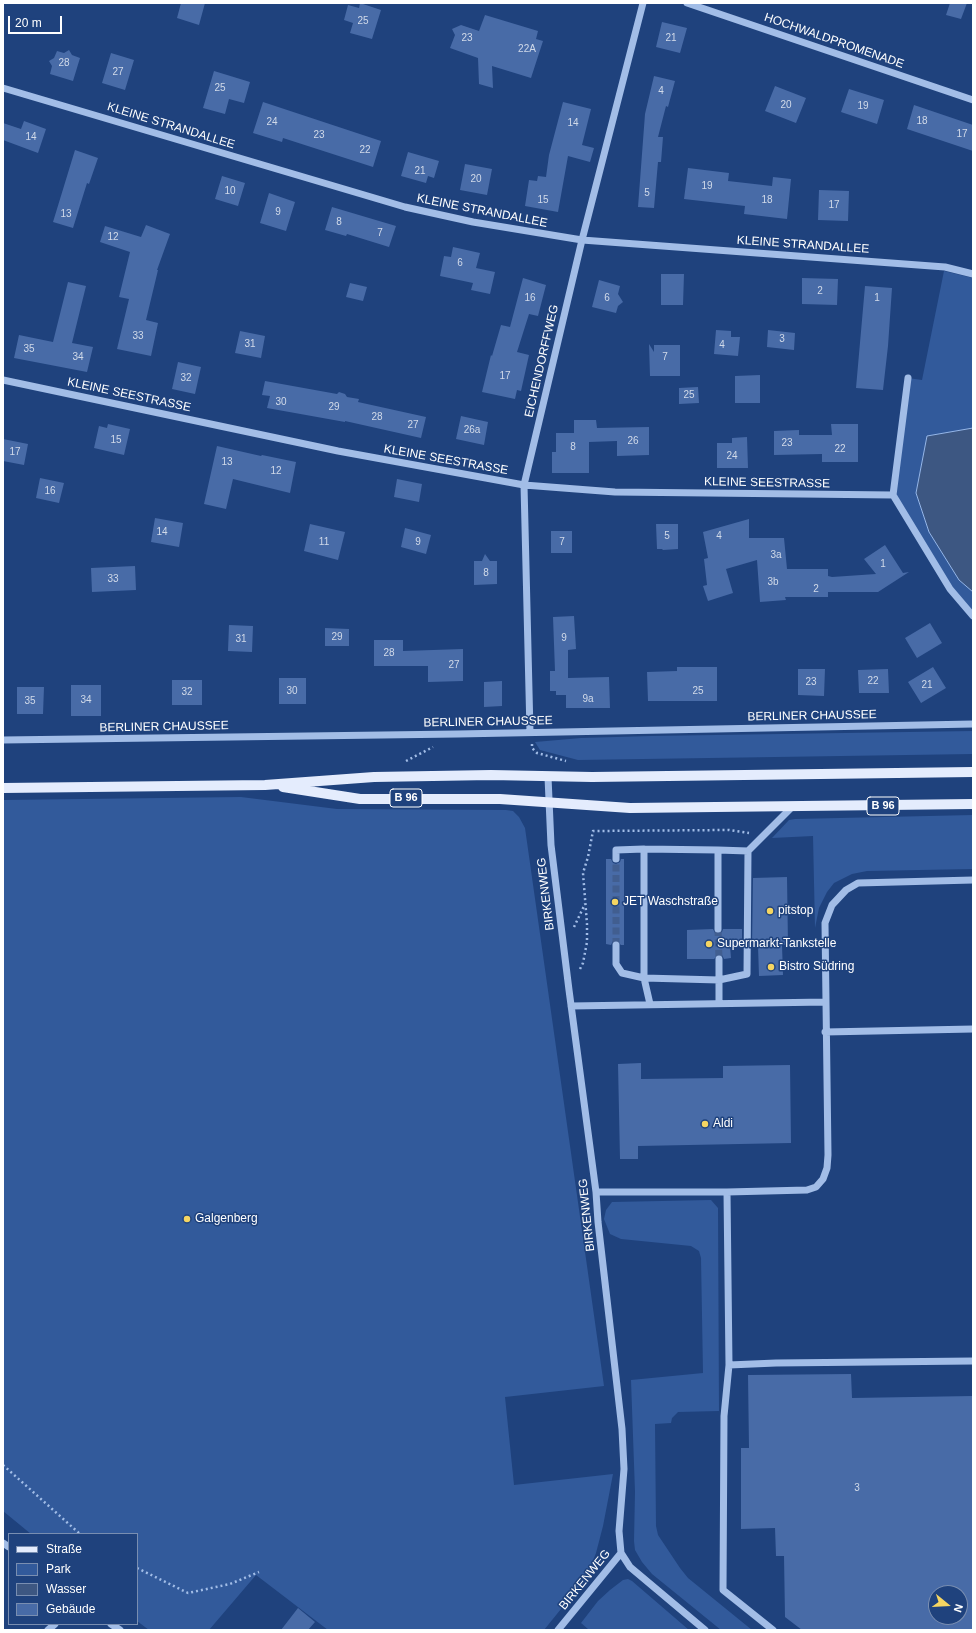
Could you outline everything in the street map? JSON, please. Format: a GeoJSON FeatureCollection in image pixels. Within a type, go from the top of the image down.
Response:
{"type":"FeatureCollection","features":[{"type":"Feature","properties":{"kind":"main road","name":"B 96"},"geometry":{"type":"LineString","coordinates":[[3,788],[265,785],[359,777],[491,775],[548,777],[973,772]]}},
{"type":"Feature","properties":{"kind":"main road","name":"B 96"},"geometry":{"type":"LineString","coordinates":[[265,785],[360,799],[500,799],[630,808],[973,804]]}},
{"type":"Feature","properties":{"kind":"street","name":"EICHENDORFFWEG"},"geometry":{"type":"LineString","coordinates":[[530,732],[524,485],[582,240],[643,3]]}},
{"type":"Feature","properties":{"kind":"street","name":"HOCHWALDPROMENADE"},"geometry":{"type":"LineString","coordinates":[[687,3],[973,100]]}},
{"type":"Feature","properties":{"kind":"street","name":"KLEINE STRANDALLEE"},"geometry":{"type":"LineString","coordinates":[[3,88],[405,207],[473,222],[582,240],[946,267],[973,274]]}},
{"type":"Feature","properties":{"kind":"street"},"geometry":{"type":"LineString","coordinates":[[908,378],[893,495],[950,589],[973,616]]}},
{"type":"Feature","properties":{"kind":"street","name":"KLEINE SEESTRASSE"},"geometry":{"type":"LineString","coordinates":[[3,380],[338,451],[524,485],[615,492],[893,495]]}},
{"type":"Feature","properties":{"kind":"street","name":"BERLINER CHAUSSEE"},"geometry":{"type":"LineString","coordinates":[[3,740],[973,724]]}},
{"type":"Feature","properties":{"kind":"street","name":"BIRKENWEG"},"geometry":{"type":"LineString","coordinates":[[548,777],[551,845],[596,1192],[598,1222],[622,1429],[624,1469],[619,1531],[621,1553],[558,1630]]}},
{"type":"Feature","properties":{"kind":"street"},"geometry":{"type":"LineString","coordinates":[[616,945],[616,964],[622,973],[644,978],[718,980],[747,974],[748,851],[792,807]]}},
{"type":"Feature","properties":{"kind":"street"},"geometry":{"type":"LineString","coordinates":[[644,849],[644,978],[650,1004]]}},
{"type":"Feature","properties":{"kind":"street"},"geometry":{"type":"LineString","coordinates":[[616,859],[616,850],[644,849],[748,851]]}},
{"type":"Feature","properties":{"kind":"street"},"geometry":{"type":"LineString","coordinates":[[718,850],[718,929]]}},
{"type":"Feature","properties":{"kind":"street"},"geometry":{"type":"LineString","coordinates":[[596,1192],[727,1192],[807,1190],[816,1187],[823,1179],[827,1168],[828,1155],[825,1032],[825,923],[832,905],[846,890],[858,883],[973,880]]}},
{"type":"Feature","properties":{"kind":"street"},"geometry":{"type":"LineString","coordinates":[[719,959],[718,980],[720,1003]]}},
{"type":"Feature","properties":{"kind":"street"},"geometry":{"type":"LineString","coordinates":[[571,1006],[826,1002]]}},
{"type":"Feature","properties":{"kind":"street"},"geometry":{"type":"LineString","coordinates":[[825,1032],[973,1029]]}},
{"type":"Feature","properties":{"kind":"street"},"geometry":{"type":"LineString","coordinates":[[727,1192],[729,1365],[724,1416],[723,1590],[773,1630]]}},
{"type":"Feature","properties":{"kind":"street"},"geometry":{"type":"LineString","coordinates":[[729,1365],[776,1363],[973,1361]]}},
{"type":"Feature","properties":{"kind":"street"},"geometry":{"type":"LineString","coordinates":[[621,1553],[630,1567],[705,1630]]}},
{"type":"Feature","properties":{"kind":"path"},"geometry":{"type":"LineString","coordinates":[[530,732],[532,748],[537,753],[569,762]]}},
{"type":"Feature","properties":{"kind":"path"},"geometry":{"type":"LineString","coordinates":[[579,970],[583,963],[587,942],[583,873],[593,831],[729,830],[745,832],[760,838]]}},
{"type":"Feature","properties":{"kind":"path"},"geometry":{"type":"LineString","coordinates":[[3,1465],[79,1533]]}},
{"type":"Feature","properties":{"kind":"path"},"geometry":{"type":"LineString","coordinates":[[138,1569],[188,1594],[230,1584],[259,1572]]}},
{"type":"Feature","properties":{"kind":"green space"},"geometry":{"type":"Polygon","coordinates":[[[944,271],[973,278],[973,428],[927,436],[916,493],[929,532],[959,580],[973,592],[973,616],[950,589],[893,495],[908,378],[922,380],[944,271]]]}},
{"type":"Feature","properties":{"kind":"green space"},"geometry":{"type":"Polygon","coordinates":[[[973,731],[973,754],[578,760],[540,750],[535,742],[581,738],[651,736],[973,731]]]}},
{"type":"Feature","properties":{"kind":"green space"},"geometry":{"type":"Polygon","coordinates":[[[241,797],[337,809],[506,810],[513,811],[519,817],[525,828],[604,1386],[505,1397],[514,1485],[613,1474],[596,1553],[586,1578],[544,1630],[328,1630],[256,1575],[209,1630],[149,1630],[138,1622],[138,1533],[30,1533],[3,1511],[3,800],[241,797]]]}},
{"type":"Feature","properties":{"kind":"green space"},"geometry":{"type":"Polygon","coordinates":[[[973,815],[973,869],[867,871],[852,874],[834,883],[827,892],[819,908],[815,928],[813,836],[772,838],[789,820],[795,819],[973,815]]]}},
{"type":"Feature","properties":{"kind":"green space"},"geometry":{"type":"Polygon","coordinates":[[[711,1200],[718,1208],[719,1411],[678,1412],[672,1418],[671,1423],[655,1424],[656,1526],[658,1535],[688,1578],[752,1630],[721,1630],[652,1574],[642,1562],[635,1550],[634,1541],[635,1492],[631,1380],[703,1373],[701,1258],[699,1251],[691,1246],[621,1239],[610,1234],[604,1219],[606,1210],[612,1202],[711,1200]]]}},
{"type":"Feature","properties":{"kind":"green space"},"geometry":{"type":"Polygon","coordinates":[[[628,1579],[689,1630],[587,1630],[588,1629],[581,1623],[598,1601],[623,1580],[628,1579]]]}},
{"type":"Feature","properties":{"kind":"water"},"geometry":{"type":"Polygon","coordinates":[[[973,428],[973,592],[959,580],[929,532],[916,493],[927,436],[973,428]]]}},
{"type":"Feature","properties":{"kind":"building"},"geometry":{"type":"Polygon","coordinates":[[[181,3],[205,3],[199,25],[177,18],[181,3]]]}},
{"type":"Feature","properties":{"kind":"building"},"geometry":{"type":"Polygon","coordinates":[[[360,3],[381,10],[372,39],[350,33],[353,23],[344,20],[348,5],[359,8],[360,3]]]}},
{"type":"Feature","properties":{"kind":"building"},"geometry":{"type":"Polygon","coordinates":[[[950,3],[967,3],[961,19],[946,15],[950,3]]]}},
{"type":"Feature","properties":{"kind":"building"},"geometry":{"type":"Polygon","coordinates":[[[485,15],[538,31],[536,39],[543,41],[531,78],[492,66],[493,88],[479,84],[478,58],[450,48],[455,35],[452,29],[461,25],[479,31],[485,15]]]}},
{"type":"Feature","properties":{"kind":"building"},"geometry":{"type":"Polygon","coordinates":[[[662,22],[687,28],[680,53],[656,47],[662,22]]]}},
{"type":"Feature","properties":{"kind":"building"},"geometry":{"type":"Polygon","coordinates":[[[69,50],[72,55],[80,58],[73,81],[50,74],[52,66],[49,61],[54,58],[57,51],[64,53],[69,50]]]}},
{"type":"Feature","properties":{"kind":"building"},"geometry":{"type":"Polygon","coordinates":[[[111,53],[134,60],[125,90],[102,83],[111,53]]]}},
{"type":"Feature","properties":{"kind":"building"},"geometry":{"type":"Polygon","coordinates":[[[214,71],[250,82],[244,103],[229,99],[225,114],[203,108],[214,71]]]}},
{"type":"Feature","properties":{"kind":"building"},"geometry":{"type":"Polygon","coordinates":[[[654,76],[675,81],[668,107],[666,106],[658,137],[663,137],[661,162],[658,162],[654,208],[638,207],[645,114],[654,76]]]}},
{"type":"Feature","properties":{"kind":"building"},"geometry":{"type":"Polygon","coordinates":[[[775,86],[806,98],[796,123],[765,111],[775,86]]]}},
{"type":"Feature","properties":{"kind":"building"},"geometry":{"type":"Polygon","coordinates":[[[849,89],[884,100],[877,124],[841,112],[849,89]]]}},
{"type":"Feature","properties":{"kind":"building"},"geometry":{"type":"Polygon","coordinates":[[[263,102],[381,141],[373,167],[283,138],[282,142],[253,133],[263,102]]]}},
{"type":"Feature","properties":{"kind":"building"},"geometry":{"type":"Polygon","coordinates":[[[563,102],[591,109],[582,145],[594,148],[590,162],[568,156],[558,212],[525,206],[529,180],[537,181],[538,176],[546,177],[549,155],[563,102]]]}},
{"type":"Feature","properties":{"kind":"building"},"geometry":{"type":"Polygon","coordinates":[[[914,105],[973,125],[973,151],[907,129],[914,105]]]}},
{"type":"Feature","properties":{"kind":"building"},"geometry":{"type":"Polygon","coordinates":[[[24,121],[46,129],[38,153],[3,140],[3,123],[21,129],[24,121]]]}},
{"type":"Feature","properties":{"kind":"building"},"geometry":{"type":"Polygon","coordinates":[[[75,150],[98,158],[89,184],[87,183],[73,228],[53,222],[75,150]]]}},
{"type":"Feature","properties":{"kind":"building"},"geometry":{"type":"Polygon","coordinates":[[[408,152],[439,161],[434,178],[428,176],[426,183],[401,176],[408,152]]]}},
{"type":"Feature","properties":{"kind":"building"},"geometry":{"type":"Polygon","coordinates":[[[465,164],[492,169],[487,195],[460,190],[465,164]]]}},
{"type":"Feature","properties":{"kind":"building"},"geometry":{"type":"Polygon","coordinates":[[[688,168],[729,173],[728,181],[772,186],[773,177],[791,179],[787,219],[744,214],[745,206],[684,199],[688,168]]]}},
{"type":"Feature","properties":{"kind":"building"},"geometry":{"type":"Polygon","coordinates":[[[222,176],[245,183],[238,206],[215,199],[222,176]]]}},
{"type":"Feature","properties":{"kind":"building"},"geometry":{"type":"Polygon","coordinates":[[[819,190],[849,191],[848,221],[818,220],[819,190]]]}},
{"type":"Feature","properties":{"kind":"building"},"geometry":{"type":"Polygon","coordinates":[[[269,193],[295,202],[286,231],[260,223],[269,193]]]}},
{"type":"Feature","properties":{"kind":"building"},"geometry":{"type":"Polygon","coordinates":[[[332,207],[396,226],[389,247],[347,234],[346,236],[325,230],[332,207]]]}},
{"type":"Feature","properties":{"kind":"building"},"geometry":{"type":"Polygon","coordinates":[[[146,225],[170,234],[157,270],[146,320],[158,323],[151,356],[117,349],[129,299],[119,297],[130,252],[100,242],[105,226],[141,237],[146,225]]]}},
{"type":"Feature","properties":{"kind":"building"},"geometry":{"type":"Polygon","coordinates":[[[453,247],[480,253],[476,268],[495,272],[490,294],[471,290],[473,283],[440,276],[444,256],[451,257],[453,247]]]}},
{"type":"Feature","properties":{"kind":"building"},"geometry":{"type":"Polygon","coordinates":[[[661,274],[684,274],[683,305],[661,305],[661,274]]]}},
{"type":"Feature","properties":{"kind":"building"},"geometry":{"type":"Polygon","coordinates":[[[523,278],[546,285],[538,316],[529,314],[517,352],[529,355],[521,391],[517,390],[515,399],[482,392],[491,355],[492,356],[501,325],[510,327],[523,278]]]}},
{"type":"Feature","properties":{"kind":"building"},"geometry":{"type":"Polygon","coordinates":[[[802,278],[838,279],[837,305],[802,304],[802,278]]]}},
{"type":"Feature","properties":{"kind":"building"},"geometry":{"type":"Polygon","coordinates":[[[599,280],[620,286],[618,294],[623,302],[618,306],[616,313],[592,307],[599,280]]]}},
{"type":"Feature","properties":{"kind":"building"},"geometry":{"type":"Polygon","coordinates":[[[68,282],[86,286],[72,343],[93,347],[87,372],[14,358],[19,335],[53,342],[68,282]]]}},
{"type":"Feature","properties":{"kind":"building"},"geometry":{"type":"Polygon","coordinates":[[[350,283],[367,287],[363,301],[346,297],[350,283]]]}},
{"type":"Feature","properties":{"kind":"building"},"geometry":{"type":"Polygon","coordinates":[[[865,286],[892,288],[883,390],[856,388],[865,286]]]}},
{"type":"Feature","properties":{"kind":"building"},"geometry":{"type":"Polygon","coordinates":[[[716,330],[731,331],[731,337],[740,337],[738,356],[714,354],[716,330]]]}},
{"type":"Feature","properties":{"kind":"building"},"geometry":{"type":"Polygon","coordinates":[[[768,330],[795,333],[794,350],[767,347],[768,330]]]}},
{"type":"Feature","properties":{"kind":"building"},"geometry":{"type":"Polygon","coordinates":[[[240,331],[265,336],[261,358],[235,353],[240,331]]]}},
{"type":"Feature","properties":{"kind":"building"},"geometry":{"type":"Polygon","coordinates":[[[649,344],[654,352],[654,345],[680,345],[680,376],[650,376],[649,344]]]}},
{"type":"Feature","properties":{"kind":"building"},"geometry":{"type":"Polygon","coordinates":[[[178,362],[201,367],[195,394],[172,389],[178,362]]]}},
{"type":"Feature","properties":{"kind":"building"},"geometry":{"type":"Polygon","coordinates":[[[760,375],[760,403],[735,403],[735,376],[760,375]]]}},
{"type":"Feature","properties":{"kind":"building"},"geometry":{"type":"Polygon","coordinates":[[[265,381],[337,394],[339,392],[345,394],[347,397],[359,399],[358,402],[426,417],[421,438],[345,421],[267,408],[270,396],[262,395],[265,381]]]}},
{"type":"Feature","properties":{"kind":"building"},"geometry":{"type":"Polygon","coordinates":[[[698,387],[699,403],[679,404],[679,388],[698,387]]]}},
{"type":"Feature","properties":{"kind":"building"},"geometry":{"type":"Polygon","coordinates":[[[461,416],[488,422],[484,445],[456,439],[461,416]]]}},
{"type":"Feature","properties":{"kind":"building"},"geometry":{"type":"Polygon","coordinates":[[[574,420],[596,420],[597,428],[649,427],[649,455],[617,456],[617,441],[589,442],[589,473],[552,473],[552,452],[556,452],[556,433],[574,433],[574,420]]]}},
{"type":"Feature","properties":{"kind":"building"},"geometry":{"type":"Polygon","coordinates":[[[108,424],[130,429],[124,455],[94,448],[99,426],[107,428],[108,424]]]}},
{"type":"Feature","properties":{"kind":"building"},"geometry":{"type":"Polygon","coordinates":[[[831,424],[858,424],[858,462],[822,462],[822,454],[774,455],[774,431],[799,430],[799,435],[832,435],[831,424]]]}},
{"type":"Feature","properties":{"kind":"building"},"geometry":{"type":"Polygon","coordinates":[[[747,437],[748,468],[717,468],[717,443],[732,443],[732,438],[747,437]]]}},
{"type":"Feature","properties":{"kind":"building"},"geometry":{"type":"Polygon","coordinates":[[[3,439],[28,444],[24,465],[3,461],[3,439]]]}},
{"type":"Feature","properties":{"kind":"building"},"geometry":{"type":"Polygon","coordinates":[[[217,446],[296,462],[290,493],[233,479],[226,509],[204,504],[217,446]]]}},
{"type":"Feature","properties":{"kind":"building"},"geometry":{"type":"Polygon","coordinates":[[[40,478],[64,483],[59,503],[36,498],[40,478]]]}},
{"type":"Feature","properties":{"kind":"building"},"geometry":{"type":"Polygon","coordinates":[[[397,479],[422,484],[419,502],[394,497],[397,479]]]}},
{"type":"Feature","properties":{"kind":"building"},"geometry":{"type":"Polygon","coordinates":[[[155,518],[183,523],[179,547],[151,542],[155,518]]]}},
{"type":"Feature","properties":{"kind":"building"},"geometry":{"type":"Polygon","coordinates":[[[749,519],[749,538],[784,538],[787,569],[828,569],[828,576],[832,577],[876,574],[864,559],[885,545],[903,573],[909,572],[878,592],[828,592],[828,597],[785,597],[786,600],[760,602],[757,560],[726,569],[733,593],[708,601],[703,586],[707,585],[704,559],[708,558],[703,532],[749,519]]]}},
{"type":"Feature","properties":{"kind":"building"},"geometry":{"type":"Polygon","coordinates":[[[310,524],[345,532],[338,560],[304,551],[310,524]]]}},
{"type":"Feature","properties":{"kind":"building"},"geometry":{"type":"Polygon","coordinates":[[[656,524],[678,524],[678,549],[657,549],[656,524]]]}},
{"type":"Feature","properties":{"kind":"building"},"geometry":{"type":"Polygon","coordinates":[[[405,528],[431,535],[426,554],[401,547],[405,528]]]}},
{"type":"Feature","properties":{"kind":"building"},"geometry":{"type":"Polygon","coordinates":[[[551,531],[572,531],[572,553],[551,553],[551,531]]]}},
{"type":"Feature","properties":{"kind":"building"},"geometry":{"type":"Polygon","coordinates":[[[485,554],[490,561],[497,561],[497,584],[474,585],[474,561],[482,561],[485,554]]]}},
{"type":"Feature","properties":{"kind":"building"},"geometry":{"type":"Polygon","coordinates":[[[135,566],[136,590],[92,592],[91,568],[135,566]]]}},
{"type":"Feature","properties":{"kind":"building"},"geometry":{"type":"Polygon","coordinates":[[[574,616],[576,649],[568,650],[568,678],[609,677],[610,708],[566,708],[566,695],[556,695],[556,691],[550,691],[550,671],[555,671],[553,617],[574,616]]]}},
{"type":"Feature","properties":{"kind":"building"},"geometry":{"type":"Polygon","coordinates":[[[930,623],[942,643],[917,658],[905,638],[930,623]]]}},
{"type":"Feature","properties":{"kind":"building"},"geometry":{"type":"Polygon","coordinates":[[[229,625],[253,626],[252,652],[228,651],[229,625]]]}},
{"type":"Feature","properties":{"kind":"building"},"geometry":{"type":"Polygon","coordinates":[[[325,628],[349,629],[349,646],[325,646],[325,628]]]}},
{"type":"Feature","properties":{"kind":"building"},"geometry":{"type":"Polygon","coordinates":[[[374,640],[403,640],[403,651],[463,649],[463,681],[428,682],[428,666],[374,666],[374,640]]]}},
{"type":"Feature","properties":{"kind":"building"},"geometry":{"type":"Polygon","coordinates":[[[677,667],[717,667],[717,701],[648,701],[647,672],[677,671],[677,667]]]}},
{"type":"Feature","properties":{"kind":"building"},"geometry":{"type":"Polygon","coordinates":[[[933,667],[946,688],[921,703],[908,682],[933,667]]]}},
{"type":"Feature","properties":{"kind":"building"},"geometry":{"type":"Polygon","coordinates":[[[798,669],[825,669],[824,696],[798,695],[798,669]]]}},
{"type":"Feature","properties":{"kind":"building"},"geometry":{"type":"Polygon","coordinates":[[[888,669],[889,693],[859,693],[858,670],[888,669]]]}},
{"type":"Feature","properties":{"kind":"building"},"geometry":{"type":"Polygon","coordinates":[[[279,678],[306,678],[306,704],[279,704],[279,678]]]}},
{"type":"Feature","properties":{"kind":"building"},"geometry":{"type":"Polygon","coordinates":[[[172,680],[202,680],[202,705],[172,705],[172,680]]]}},
{"type":"Feature","properties":{"kind":"building"},"geometry":{"type":"Polygon","coordinates":[[[502,681],[502,706],[484,707],[484,682],[502,681]]]}},
{"type":"Feature","properties":{"kind":"building"},"geometry":{"type":"Polygon","coordinates":[[[71,685],[101,685],[101,716],[71,716],[71,685]]]}},
{"type":"Feature","properties":{"kind":"building"},"geometry":{"type":"Polygon","coordinates":[[[17,687],[44,687],[43,714],[17,714],[17,687]]]}},
{"type":"Feature","properties":{"kind":"building","name":"JET Waschstraße"},"geometry":{"type":"Polygon","coordinates":[[[606,859],[611,859],[613,863],[616,864],[620,862],[621,859],[624,859],[624,945],[621,945],[616,940],[613,941],[611,945],[606,944],[606,859]]]}},
{"type":"Feature","properties":{"kind":"building","name":"pitstop"},"geometry":{"type":"Polygon","coordinates":[[[787,877],[788,945],[782,945],[783,975],[759,976],[758,946],[752,946],[753,878],[787,877]]]}},
{"type":"Feature","properties":{"kind":"building","name":"Supermarkt-Tankstelle"},"geometry":{"type":"Polygon","coordinates":[[[713,929],[715,933],[718,934],[722,932],[723,929],[742,929],[742,946],[730,946],[731,958],[724,959],[722,955],[719,954],[714,959],[687,959],[687,930],[713,929]]]}},
{"type":"Feature","properties":{"kind":"building","name":"Aldi"},"geometry":{"type":"Polygon","coordinates":[[[641,1063],[641,1079],[723,1078],[723,1066],[790,1065],[791,1143],[638,1146],[638,1159],[620,1159],[618,1064],[641,1063]]]}},
{"type":"Feature","properties":{"kind":"building"},"geometry":{"type":"Polygon","coordinates":[[[851,1374],[852,1398],[973,1396],[973,1630],[802,1630],[785,1617],[784,1556],[776,1556],[775,1528],[741,1529],[741,1448],[749,1448],[748,1375],[851,1374]]]}},
{"type":"Feature","properties":{"kind":"building"},"geometry":{"type":"Polygon","coordinates":[[[298,1608],[315,1622],[308,1630],[281,1630],[298,1608]]]}},
{"type":"Feature","properties":{"kind":"tunnel"},"geometry":{"type":"LineString","coordinates":[[616,859],[616,945]]}},
{"type":"Feature","properties":{"kind":"tunnel"},"geometry":{"type":"LineString","coordinates":[[718,929],[719,959]]}},
{"type":"Feature","properties":{"kind":"place","name":"JET Waschstraße"},"geometry":{"type":"Point","coordinates":[615,902]}},
{"type":"Feature","properties":{"kind":"place","name":"pitstop"},"geometry":{"type":"Point","coordinates":[770,911]}},
{"type":"Feature","properties":{"kind":"place","name":"Supermarkt-Tankstelle"},"geometry":{"type":"Point","coordinates":[709,944]}},
{"type":"Feature","properties":{"kind":"place","name":"Bistro Südring"},"geometry":{"type":"Point","coordinates":[771,967]}},
{"type":"Feature","properties":{"kind":"place","name":"Aldi"},"geometry":{"type":"Point","coordinates":[705,1124]}},
{"type":"Feature","properties":{"kind":"place","name":"Galgenberg"},"geometry":{"type":"Point","coordinates":[187,1219]}}]}
